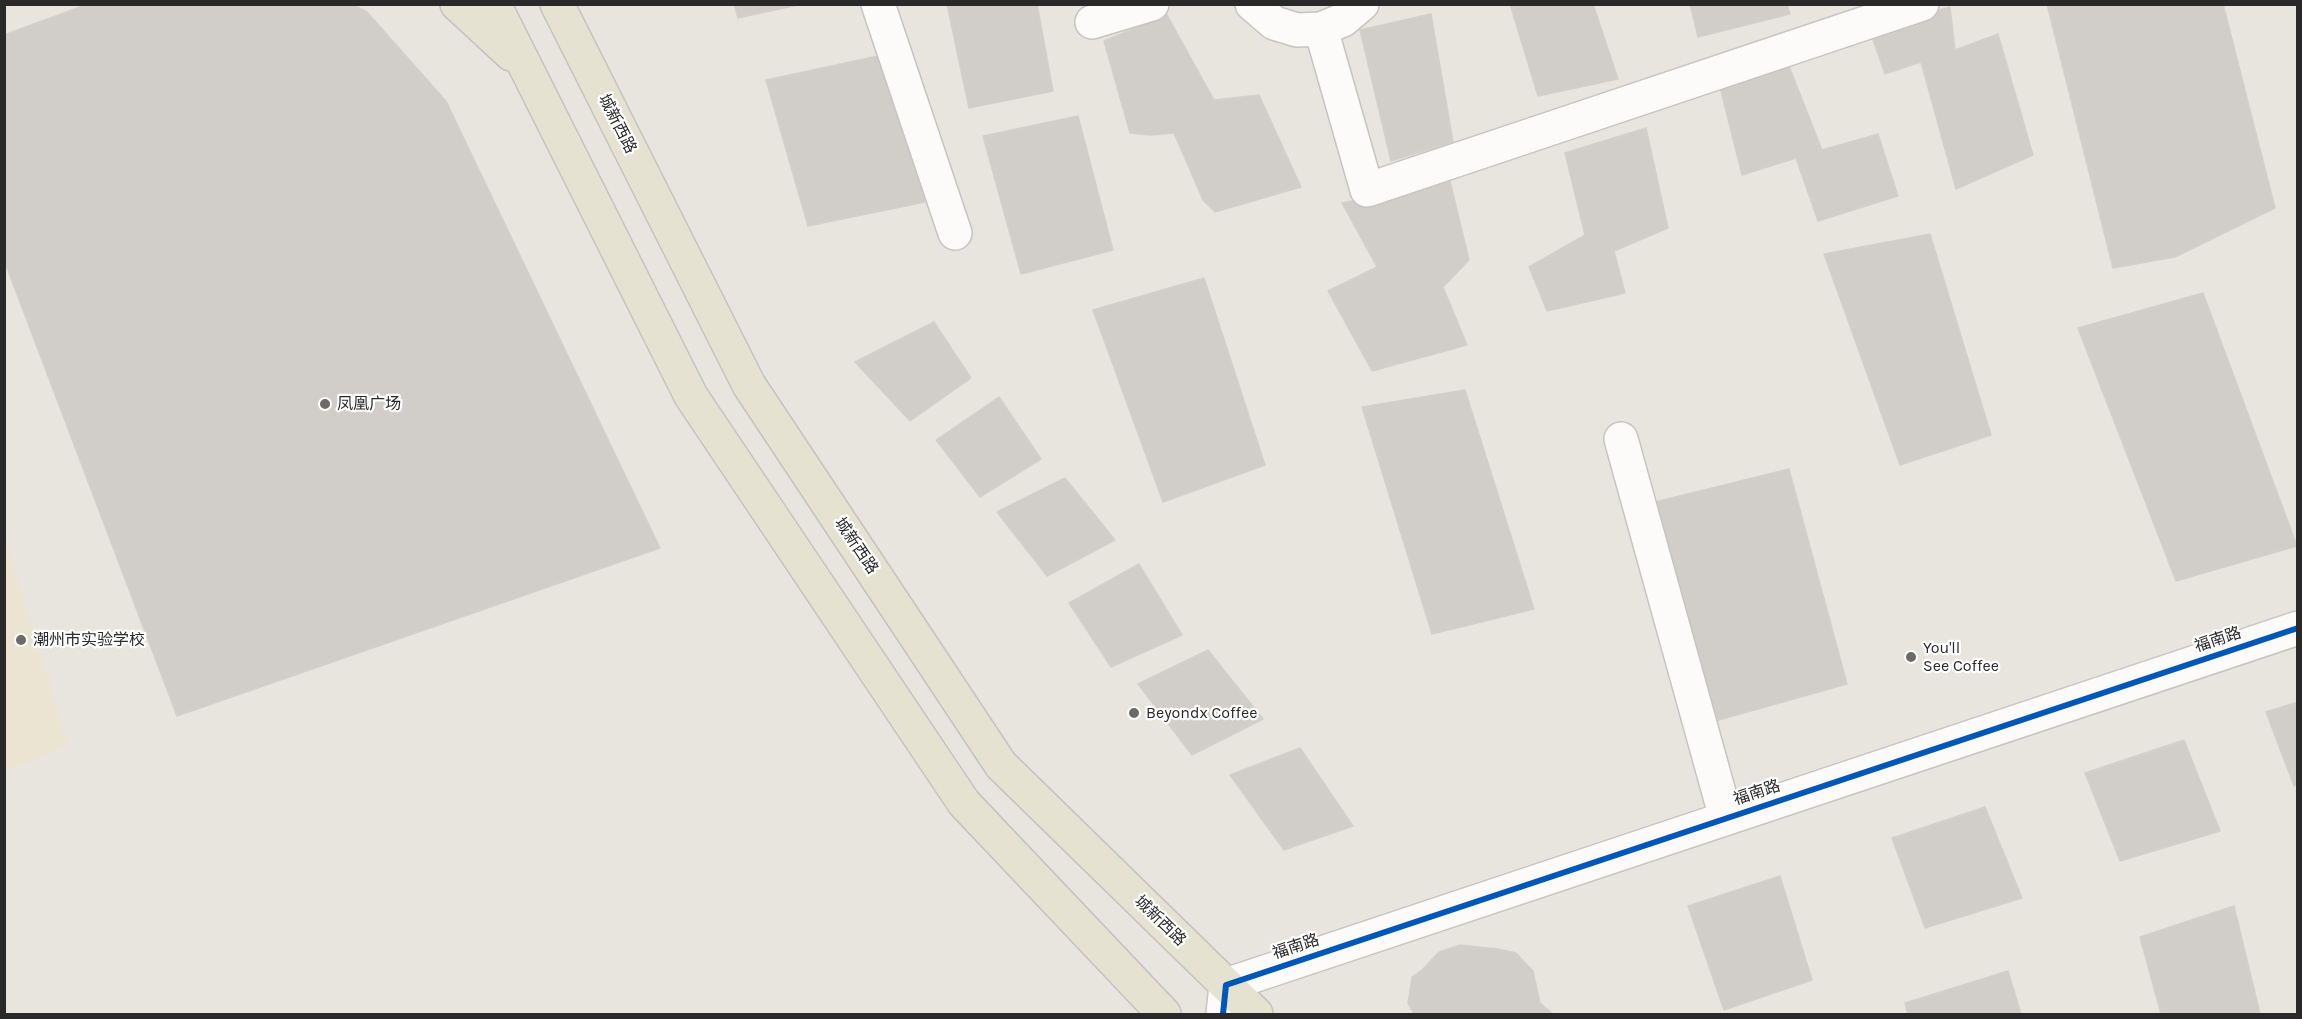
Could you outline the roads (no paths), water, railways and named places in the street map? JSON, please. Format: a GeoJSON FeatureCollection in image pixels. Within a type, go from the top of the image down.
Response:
{"type":"FeatureCollection","features":[{"type":"Feature","properties":{"kind":"main road"},"geometry":{"type":"LineString","coordinates":[[457,4],[526,67]]}},
{"type":"Feature","properties":{"kind":"main road"},"geometry":{"type":"LineString","coordinates":[[494,4],[691,396],[964,803],[1164,1014]]}},
{"type":"Feature","properties":{"kind":"main road","name":"城新西路"},"geometry":{"type":"LineString","coordinates":[[565,13],[749,386],[1001,765],[1224,1000],[1256,1014]]}},
{"type":"Feature","properties":{"kind":"street"},"geometry":{"type":"LineString","coordinates":[[878,4],[955,233]]}},
{"type":"Feature","properties":{"kind":"street"},"geometry":{"type":"LineString","coordinates":[[1092,22],[1152,4]]}},
{"type":"Feature","properties":{"kind":"street"},"geometry":{"type":"LineString","coordinates":[[1252,4],[1274,23],[1297,30],[1321,29],[1343,20],[1362,4]]}},
{"type":"Feature","properties":{"kind":"street"},"geometry":{"type":"LineString","coordinates":[[1321,29],[1367,190],[1922,4]]}},
{"type":"Feature","properties":{"kind":"street"},"geometry":{"type":"LineString","coordinates":[[1621,439],[1726,818]]}},
{"type":"Feature","properties":{"kind":"street","name":"福南路"},"geometry":{"type":"LineString","coordinates":[[1224,1000],[1726,818],[2298,628]]}},
{"type":"Feature","properties":{"kind":"place","name":"凤凰广场"},"geometry":{"type":"Point","coordinates":[325,404]}},
{"type":"Feature","properties":{"kind":"place","name":"潮州市实验学校"},"geometry":{"type":"Point","coordinates":[21,640]}},
{"type":"Feature","properties":{"kind":"place","name":"You'll See Coffee"},"geometry":{"type":"Point","coordinates":[1911,657]}},
{"type":"Feature","properties":{"kind":"place","name":"Beyondx Coffee"},"geometry":{"type":"Point","coordinates":[1134,713]}}]}
